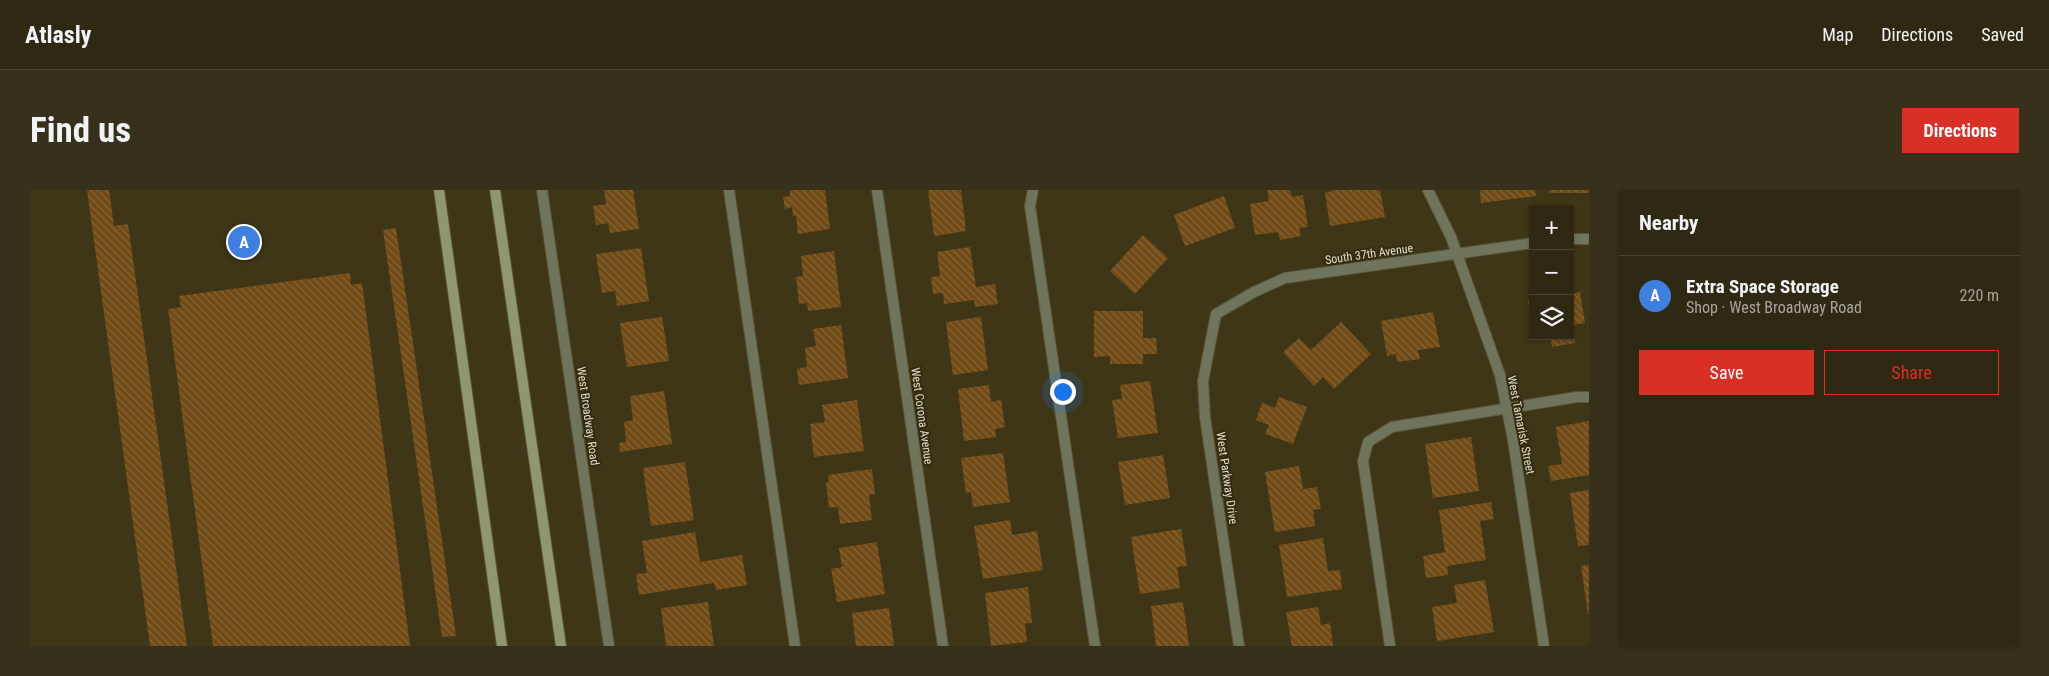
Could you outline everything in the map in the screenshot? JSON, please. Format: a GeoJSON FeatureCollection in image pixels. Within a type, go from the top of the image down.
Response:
{"type":"FeatureCollection","features":[{"type":"Feature","properties":{"kind":"main road"},"geometry":{"type":"LineString","coordinates":[[439,190],[502,646]]}},
{"type":"Feature","properties":{"kind":"main road"},"geometry":{"type":"LineString","coordinates":[[495,190],[561,646]]}},
{"type":"Feature","properties":{"kind":"street","name":"West Broadway Road"},"geometry":{"type":"LineString","coordinates":[[542,190],[609,646]]}},
{"type":"Feature","properties":{"kind":"street"},"geometry":{"type":"LineString","coordinates":[[729,190],[795,646]]}},
{"type":"Feature","properties":{"kind":"street","name":"West Corona Avenue"},"geometry":{"type":"LineString","coordinates":[[877,190],[943,646]]}},
{"type":"Feature","properties":{"kind":"street"},"geometry":{"type":"LineString","coordinates":[[1033,190],[1030,206],[1095,646]]}},
{"type":"Feature","properties":{"kind":"street","name":"West Tamarisk Street"},"geometry":{"type":"LineString","coordinates":[[1428,190],[1457,253],[1500,375],[1508,409],[1544,646]]}},
{"type":"Feature","properties":{"kind":"street"},"geometry":{"type":"LineString","coordinates":[[1574,240],[1589,239]]}},
{"type":"Feature","properties":{"kind":"street","name":"South 37th Avenue"},"geometry":{"type":"LineString","coordinates":[[1216,314],[1254,292],[1285,278],[1529,244]]}},
{"type":"Feature","properties":{"kind":"street","name":"West Parkway Drive"},"geometry":{"type":"LineString","coordinates":[[1216,314],[1203,381],[1205,417],[1239,646]]}},
{"type":"Feature","properties":{"kind":"street"},"geometry":{"type":"LineString","coordinates":[[1390,646],[1363,461],[1368,442],[1392,427],[1577,397],[1589,397]]}},
{"type":"Feature","properties":{"kind":"building"},"geometry":{"type":"Polygon","coordinates":[[[87,190],[109,190],[114,226],[128,224],[187,646],[150,646],[87,190]]]}},
{"type":"Feature","properties":{"kind":"building"},"geometry":{"type":"Polygon","coordinates":[[[604,190],[633,190],[639,229],[610,233],[608,223],[596,225],[593,206],[606,204],[604,190]]]}},
{"type":"Feature","properties":{"kind":"building"},"geometry":{"type":"Polygon","coordinates":[[[792,190],[825,190],[830,229],[798,234],[796,216],[793,216],[792,207],[785,209],[783,197],[790,196],[790,191],[792,190]]]}},
{"type":"Feature","properties":{"kind":"building"},"geometry":{"type":"Polygon","coordinates":[[[928,190],[961,190],[966,231],[934,236],[928,190]]]}},
{"type":"Feature","properties":{"kind":"building"},"geometry":{"type":"Polygon","coordinates":[[[1267,190],[1290,190],[1292,197],[1303,195],[1308,227],[1299,228],[1301,236],[1280,240],[1278,232],[1255,235],[1250,204],[1269,201],[1267,190]]]}},
{"type":"Feature","properties":{"kind":"building"},"geometry":{"type":"Polygon","coordinates":[[[1335,190],[1380,190],[1385,217],[1330,226],[1325,193],[1335,190]]]}},
{"type":"Feature","properties":{"kind":"building"},"geometry":{"type":"Polygon","coordinates":[[[1480,190],[1535,190],[1536,196],[1481,203],[1480,190]]]}},
{"type":"Feature","properties":{"kind":"building"},"geometry":{"type":"Polygon","coordinates":[[[1549,190],[1589,190],[1589,193],[1549,193],[1549,190]]]}},
{"type":"Feature","properties":{"kind":"building"},"geometry":{"type":"Polygon","coordinates":[[[1224,196],[1235,228],[1185,246],[1174,215],[1224,196]]]}},
{"type":"Feature","properties":{"kind":"building"},"geometry":{"type":"Polygon","coordinates":[[[396,228],[456,636],[442,637],[383,230],[396,228]]]}},
{"type":"Feature","properties":{"kind":"building"},"geometry":{"type":"Polygon","coordinates":[[[1143,235],[1168,258],[1135,294],[1110,271],[1143,235]]]}},
{"type":"Feature","properties":{"kind":"building"},"geometry":{"type":"Polygon","coordinates":[[[970,247],[976,287],[995,284],[998,304],[975,307],[974,300],[944,304],[943,293],[933,294],[931,277],[940,276],[937,252],[970,247]]]}},
{"type":"Feature","properties":{"kind":"building"},"geometry":{"type":"Polygon","coordinates":[[[641,248],[649,301],[617,306],[615,291],[602,293],[596,254],[641,248]]]}},
{"type":"Feature","properties":{"kind":"building"},"geometry":{"type":"Polygon","coordinates":[[[834,251],[841,307],[808,311],[807,303],[799,304],[796,277],[803,276],[801,256],[834,251]]]}},
{"type":"Feature","properties":{"kind":"building"},"geometry":{"type":"Polygon","coordinates":[[[350,273],[351,285],[362,283],[410,646],[213,646],[168,309],[181,307],[179,296],[350,273]]]}},
{"type":"Feature","properties":{"kind":"building"},"geometry":{"type":"Polygon","coordinates":[[[1580,292],[1585,323],[1574,325],[1574,293],[1580,292]]]}},
{"type":"Feature","properties":{"kind":"building"},"geometry":{"type":"Polygon","coordinates":[[[1094,311],[1143,311],[1143,338],[1156,338],[1157,354],[1143,354],[1143,364],[1110,364],[1110,356],[1094,357],[1094,311]]]}},
{"type":"Feature","properties":{"kind":"building"},"geometry":{"type":"Polygon","coordinates":[[[1433,312],[1440,347],[1418,350],[1420,359],[1397,362],[1396,354],[1387,356],[1381,321],[1433,312]]]}},
{"type":"Feature","properties":{"kind":"building"},"geometry":{"type":"Polygon","coordinates":[[[662,317],[669,361],[627,367],[620,323],[662,317]]]}},
{"type":"Feature","properties":{"kind":"building"},"geometry":{"type":"Polygon","coordinates":[[[981,317],[988,370],[953,375],[946,322],[981,317]]]}},
{"type":"Feature","properties":{"kind":"building"},"geometry":{"type":"Polygon","coordinates":[[[1341,322],[1371,354],[1334,389],[1323,377],[1314,386],[1283,352],[1299,338],[1311,350],[1341,322]]]}},
{"type":"Feature","properties":{"kind":"building"},"geometry":{"type":"Polygon","coordinates":[[[841,325],[848,378],[799,385],[797,369],[807,367],[805,348],[816,346],[813,329],[841,325]]]}},
{"type":"Feature","properties":{"kind":"building"},"geometry":{"type":"Polygon","coordinates":[[[1574,337],[1575,343],[1552,347],[1551,340],[1574,340],[1574,337]]]}},
{"type":"Feature","properties":{"kind":"building"},"geometry":{"type":"Polygon","coordinates":[[[1150,381],[1158,433],[1118,438],[1112,400],[1122,399],[1120,385],[1150,381]]]}},
{"type":"Feature","properties":{"kind":"building"},"geometry":{"type":"Polygon","coordinates":[[[989,385],[991,402],[1001,400],[1005,427],[995,429],[996,437],[964,441],[958,389],[989,385]]]}},
{"type":"Feature","properties":{"kind":"building"},"geometry":{"type":"Polygon","coordinates":[[[664,391],[672,444],[620,452],[619,443],[626,442],[624,422],[633,420],[630,396],[664,391]]]}},
{"type":"Feature","properties":{"kind":"building"},"geometry":{"type":"Polygon","coordinates":[[[1279,397],[1307,407],[1293,444],[1265,434],[1269,425],[1256,420],[1262,403],[1275,408],[1279,397]]]}},
{"type":"Feature","properties":{"kind":"building"},"geometry":{"type":"Polygon","coordinates":[[[857,400],[864,451],[814,457],[810,424],[825,422],[822,405],[857,400]]]}},
{"type":"Feature","properties":{"kind":"building"},"geometry":{"type":"Polygon","coordinates":[[[1589,421],[1589,475],[1551,481],[1548,466],[1562,464],[1556,427],[1589,421]]]}},
{"type":"Feature","properties":{"kind":"building"},"geometry":{"type":"Polygon","coordinates":[[[1471,437],[1479,491],[1433,498],[1425,444],[1471,437]]]}},
{"type":"Feature","properties":{"kind":"building"},"geometry":{"type":"Polygon","coordinates":[[[1003,453],[1010,502],[973,507],[971,492],[966,493],[961,458],[1003,453]]]}},
{"type":"Feature","properties":{"kind":"building"},"geometry":{"type":"Polygon","coordinates":[[[1163,455],[1170,498],[1125,505],[1118,462],[1163,455]]]}},
{"type":"Feature","properties":{"kind":"building"},"geometry":{"type":"Polygon","coordinates":[[[685,462],[694,520],[651,526],[643,468],[685,462]]]}},
{"type":"Feature","properties":{"kind":"building"},"geometry":{"type":"Polygon","coordinates":[[[1299,466],[1303,489],[1317,487],[1321,509],[1313,510],[1315,526],[1275,532],[1265,472],[1299,466]]]}},
{"type":"Feature","properties":{"kind":"building"},"geometry":{"type":"Polygon","coordinates":[[[872,469],[875,494],[869,495],[872,520],[840,524],[838,507],[829,508],[826,483],[829,482],[828,475],[872,469]]]}},
{"type":"Feature","properties":{"kind":"building"},"geometry":{"type":"Polygon","coordinates":[[[1589,490],[1589,545],[1578,546],[1570,493],[1589,490]]]}},
{"type":"Feature","properties":{"kind":"building"},"geometry":{"type":"Polygon","coordinates":[[[1491,502],[1494,519],[1480,521],[1486,560],[1447,566],[1448,575],[1426,578],[1423,556],[1445,552],[1439,510],[1491,502]]]}},
{"type":"Feature","properties":{"kind":"building"},"geometry":{"type":"Polygon","coordinates":[[[1010,520],[1012,535],[1037,531],[1043,570],[983,579],[974,526],[1010,520]]]}},
{"type":"Feature","properties":{"kind":"building"},"geometry":{"type":"Polygon","coordinates":[[[1181,529],[1187,566],[1177,567],[1180,588],[1140,594],[1131,537],[1181,529]]]}},
{"type":"Feature","properties":{"kind":"building"},"geometry":{"type":"Polygon","coordinates":[[[695,532],[700,562],[742,555],[747,585],[716,590],[714,583],[639,595],[636,574],[647,573],[642,541],[695,532]]]}},
{"type":"Feature","properties":{"kind":"building"},"geometry":{"type":"Polygon","coordinates":[[[1323,538],[1328,571],[1340,570],[1342,589],[1287,597],[1279,545],[1323,538]]]}},
{"type":"Feature","properties":{"kind":"building"},"geometry":{"type":"Polygon","coordinates":[[[877,542],[885,594],[837,602],[831,569],[842,567],[839,548],[877,542]]]}},
{"type":"Feature","properties":{"kind":"building"},"geometry":{"type":"Polygon","coordinates":[[[1589,565],[1589,614],[1588,614],[1581,566],[1589,565]]]}},
{"type":"Feature","properties":{"kind":"building"},"geometry":{"type":"Polygon","coordinates":[[[1485,580],[1494,632],[1437,641],[1432,607],[1457,603],[1454,585],[1485,580]]]}},
{"type":"Feature","properties":{"kind":"building"},"geometry":{"type":"Polygon","coordinates":[[[1028,587],[1032,623],[1025,623],[1027,642],[991,646],[985,593],[1028,587]]]}},
{"type":"Feature","properties":{"kind":"building"},"geometry":{"type":"Polygon","coordinates":[[[708,602],[714,646],[666,646],[661,608],[708,602]]]}},
{"type":"Feature","properties":{"kind":"building"},"geometry":{"type":"Polygon","coordinates":[[[1183,602],[1189,646],[1156,646],[1151,606],[1183,602]]]}},
{"type":"Feature","properties":{"kind":"building"},"geometry":{"type":"Polygon","coordinates":[[[1318,607],[1321,625],[1330,623],[1333,646],[1292,646],[1286,612],[1318,607]]]}},
{"type":"Feature","properties":{"kind":"building"},"geometry":{"type":"Polygon","coordinates":[[[889,608],[894,646],[856,646],[852,613],[889,608]]]}},
{"type":"Feature","properties":{"kind":"place","name":"Extra Space Storage"},"geometry":{"type":"Point","coordinates":[244,242]}}]}
